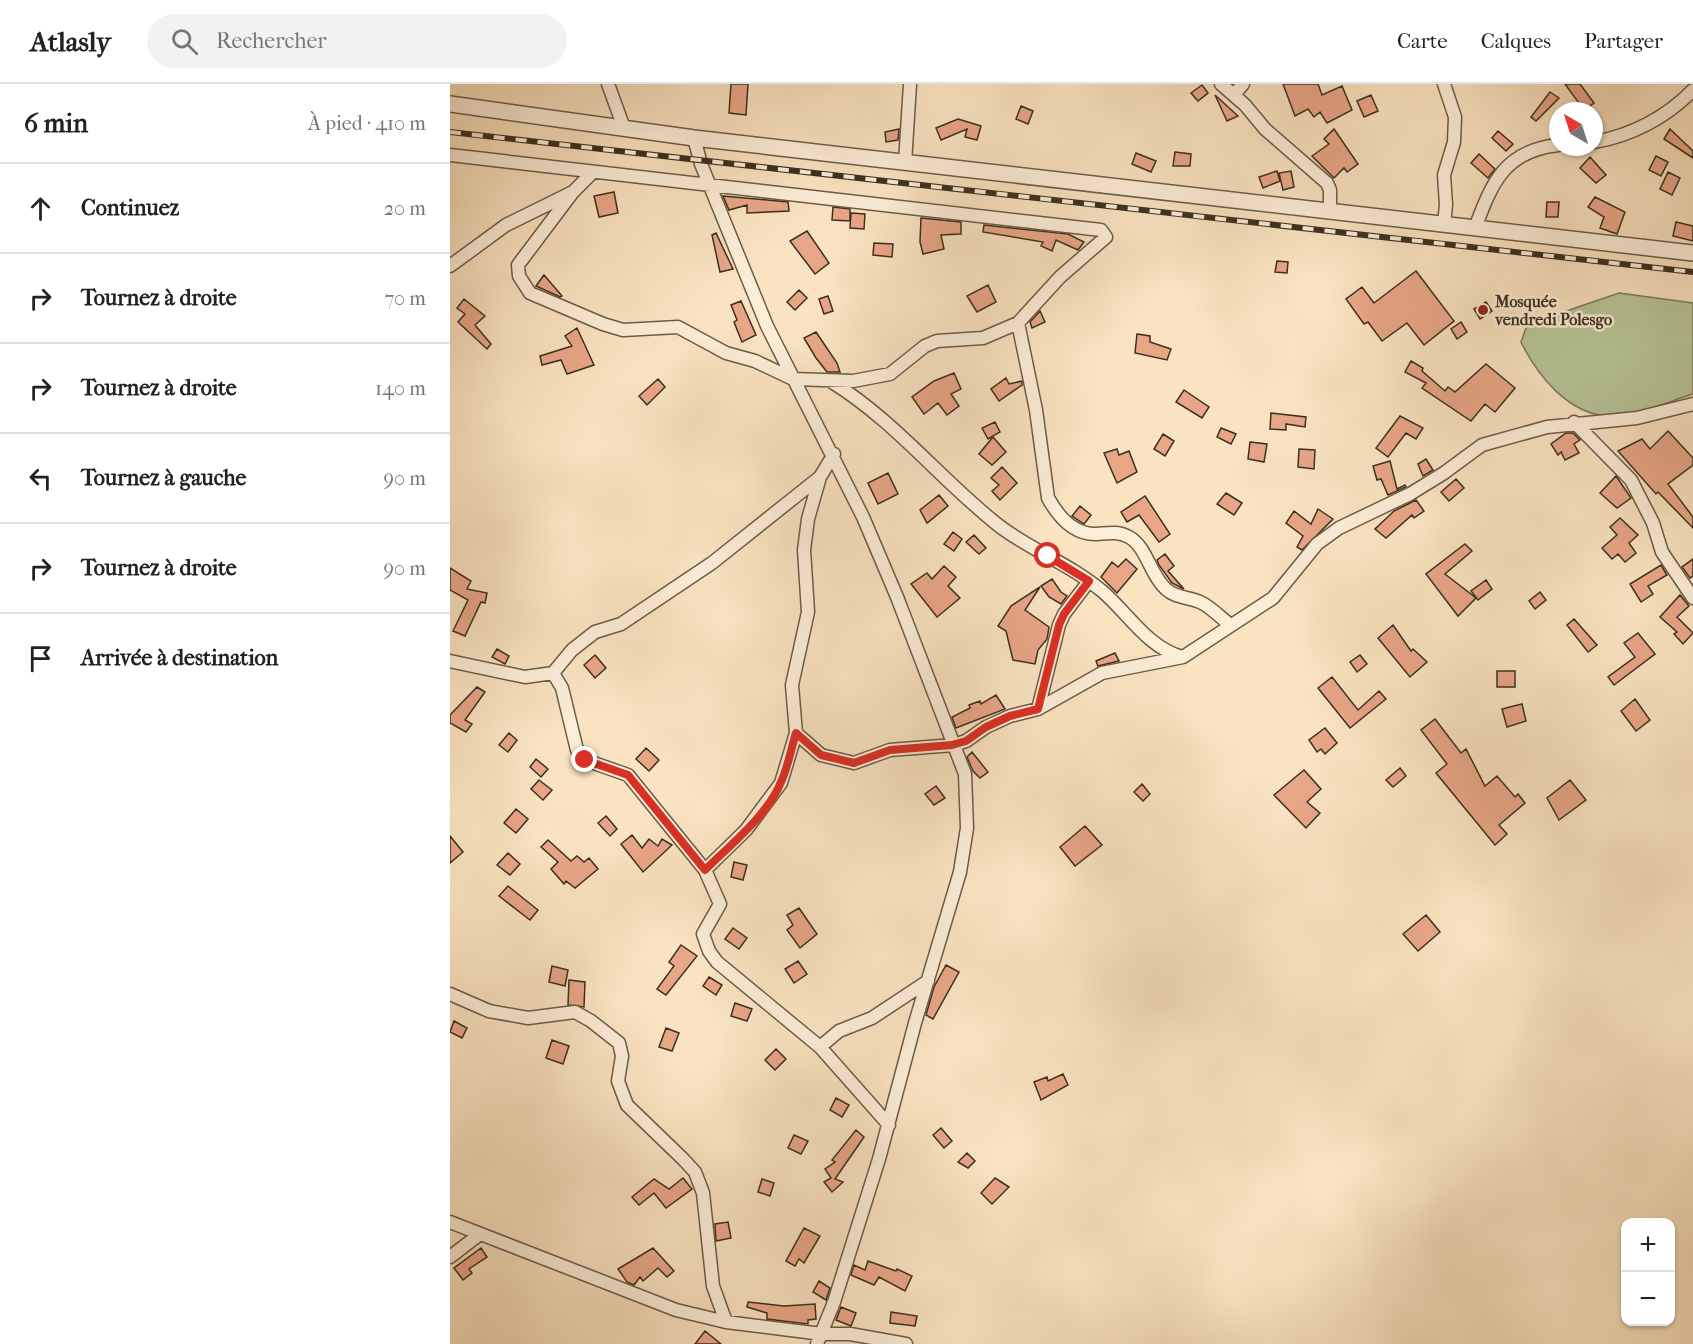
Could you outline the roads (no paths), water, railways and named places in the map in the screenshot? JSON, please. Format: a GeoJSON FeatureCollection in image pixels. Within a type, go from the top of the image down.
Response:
{"type":"FeatureCollection","features":[{"type":"Feature","properties":{"kind":"street"},"geometry":{"type":"LineString","coordinates":[[608,84],[624,128]]}},
{"type":"Feature","properties":{"kind":"street"},"geometry":{"type":"LineString","coordinates":[[905,163],[910,117],[910,84]]}},
{"type":"Feature","properties":{"kind":"street"},"geometry":{"type":"LineString","coordinates":[[1221,84],[1265,129],[1327,183],[1330,190],[1330,210]]}},
{"type":"Feature","properties":{"kind":"street"},"geometry":{"type":"LineString","coordinates":[[1234,95],[1243,84]]}},
{"type":"Feature","properties":{"kind":"street"},"geometry":{"type":"LineString","coordinates":[[1444,84],[1455,117],[1454,142],[1444,175],[1446,205],[1444,224]]}},
{"type":"Feature","properties":{"kind":"street"},"geometry":{"type":"LineString","coordinates":[[1603,140],[1636,131],[1684,99],[1693,90]]}},
{"type":"Feature","properties":{"kind":"street"},"geometry":{"type":"LineString","coordinates":[[450,104],[694,138],[1330,210],[1693,254]]}},
{"type":"Feature","properties":{"kind":"street"},"geometry":{"type":"LineString","coordinates":[[694,138],[701,164],[711,183],[768,326],[793,379],[834,454],[897,597],[965,774],[968,798],[966,846],[889,1125],[820,1339]]}},
{"type":"Feature","properties":{"kind":"street"},"geometry":{"type":"LineString","coordinates":[[1475,228],[1486,198],[1502,170],[1519,157],[1549,146]]}},
{"type":"Feature","properties":{"kind":"street"},"geometry":{"type":"LineString","coordinates":[[450,155],[711,183],[1105,232],[1104,241],[1060,277],[1018,323],[983,338],[950,339],[925,346],[890,374],[854,381],[793,379],[755,361],[726,353],[678,327],[623,330],[530,293],[519,276],[518,265],[573,192],[593,172]]}},
{"type":"Feature","properties":{"kind":"street"},"geometry":{"type":"LineString","coordinates":[[450,266],[506,225],[573,192]]}},
{"type":"Feature","properties":{"kind":"street"},"geometry":{"type":"LineString","coordinates":[[1018,323],[1036,410],[1048,498],[1054,510],[1074,528],[1084,533],[1117,532],[1130,538],[1138,545],[1165,589],[1173,594],[1199,601],[1229,624]]}},
{"type":"Feature","properties":{"kind":"street"},"geometry":{"type":"LineString","coordinates":[[831,382],[865,403],[923,454],[956,490],[999,526],[1089,581],[1157,645],[1183,657]]}},
{"type":"Feature","properties":{"kind":"street"},"geometry":{"type":"LineString","coordinates":[[796,733],[821,755],[854,763],[890,750],[952,745],[966,741],[986,727],[1010,716],[1038,709],[1102,673],[1183,657],[1229,624],[1257,610],[1274,598],[1317,543],[1339,528],[1410,494],[1482,445],[1574,422],[1637,418],[1693,404]]}},
{"type":"Feature","properties":{"kind":"street"},"geometry":{"type":"LineString","coordinates":[[1574,422],[1631,480],[1653,523],[1662,552],[1693,598]]}},
{"type":"Feature","properties":{"kind":"street"},"geometry":{"type":"LineString","coordinates":[[705,870],[746,830],[781,783],[796,733],[792,685],[808,612],[804,549],[808,519],[820,477],[834,454]]}},
{"type":"Feature","properties":{"kind":"street"},"geometry":{"type":"LineString","coordinates":[[450,661],[525,677],[553,673],[572,650],[595,632],[621,624],[712,563],[820,477]]}},
{"type":"Feature","properties":{"kind":"street"},"geometry":{"type":"LineString","coordinates":[[1038,709],[1059,625],[1064,614],[1089,581]]}},
{"type":"Feature","properties":{"kind":"street"},"geometry":{"type":"LineString","coordinates":[[553,673],[562,688],[577,750],[585,760],[628,775],[705,870],[720,904],[703,934],[709,951],[717,962],[820,1047],[889,1125]]}},
{"type":"Feature","properties":{"kind":"street"},"geometry":{"type":"LineString","coordinates":[[820,1047],[839,1030],[872,1018],[927,981]]}},
{"type":"Feature","properties":{"kind":"street"},"geometry":{"type":"LineString","coordinates":[[450,994],[489,1011],[528,1018],[575,1012],[591,1021],[619,1043],[622,1056],[618,1082],[627,1105],[695,1172],[703,1193],[713,1286],[726,1322]]}},
{"type":"Feature","properties":{"kind":"street"},"geometry":{"type":"LineString","coordinates":[[450,1222],[567,1267],[643,1300],[726,1322],[820,1339],[906,1344]]}},
{"type":"Feature","properties":{"kind":"street"},"geometry":{"type":"LineString","coordinates":[[450,1257],[480,1234]]}},
{"type":"Feature","properties":{"kind":"railway"},"geometry":{"type":"LineString","coordinates":[[450,132],[1693,272]]}},
{"type":"Feature","properties":{"kind":"place","name":"Mosquée vendredi Polesgo"},"geometry":{"type":"Point","coordinates":[1483,310]}}]}
